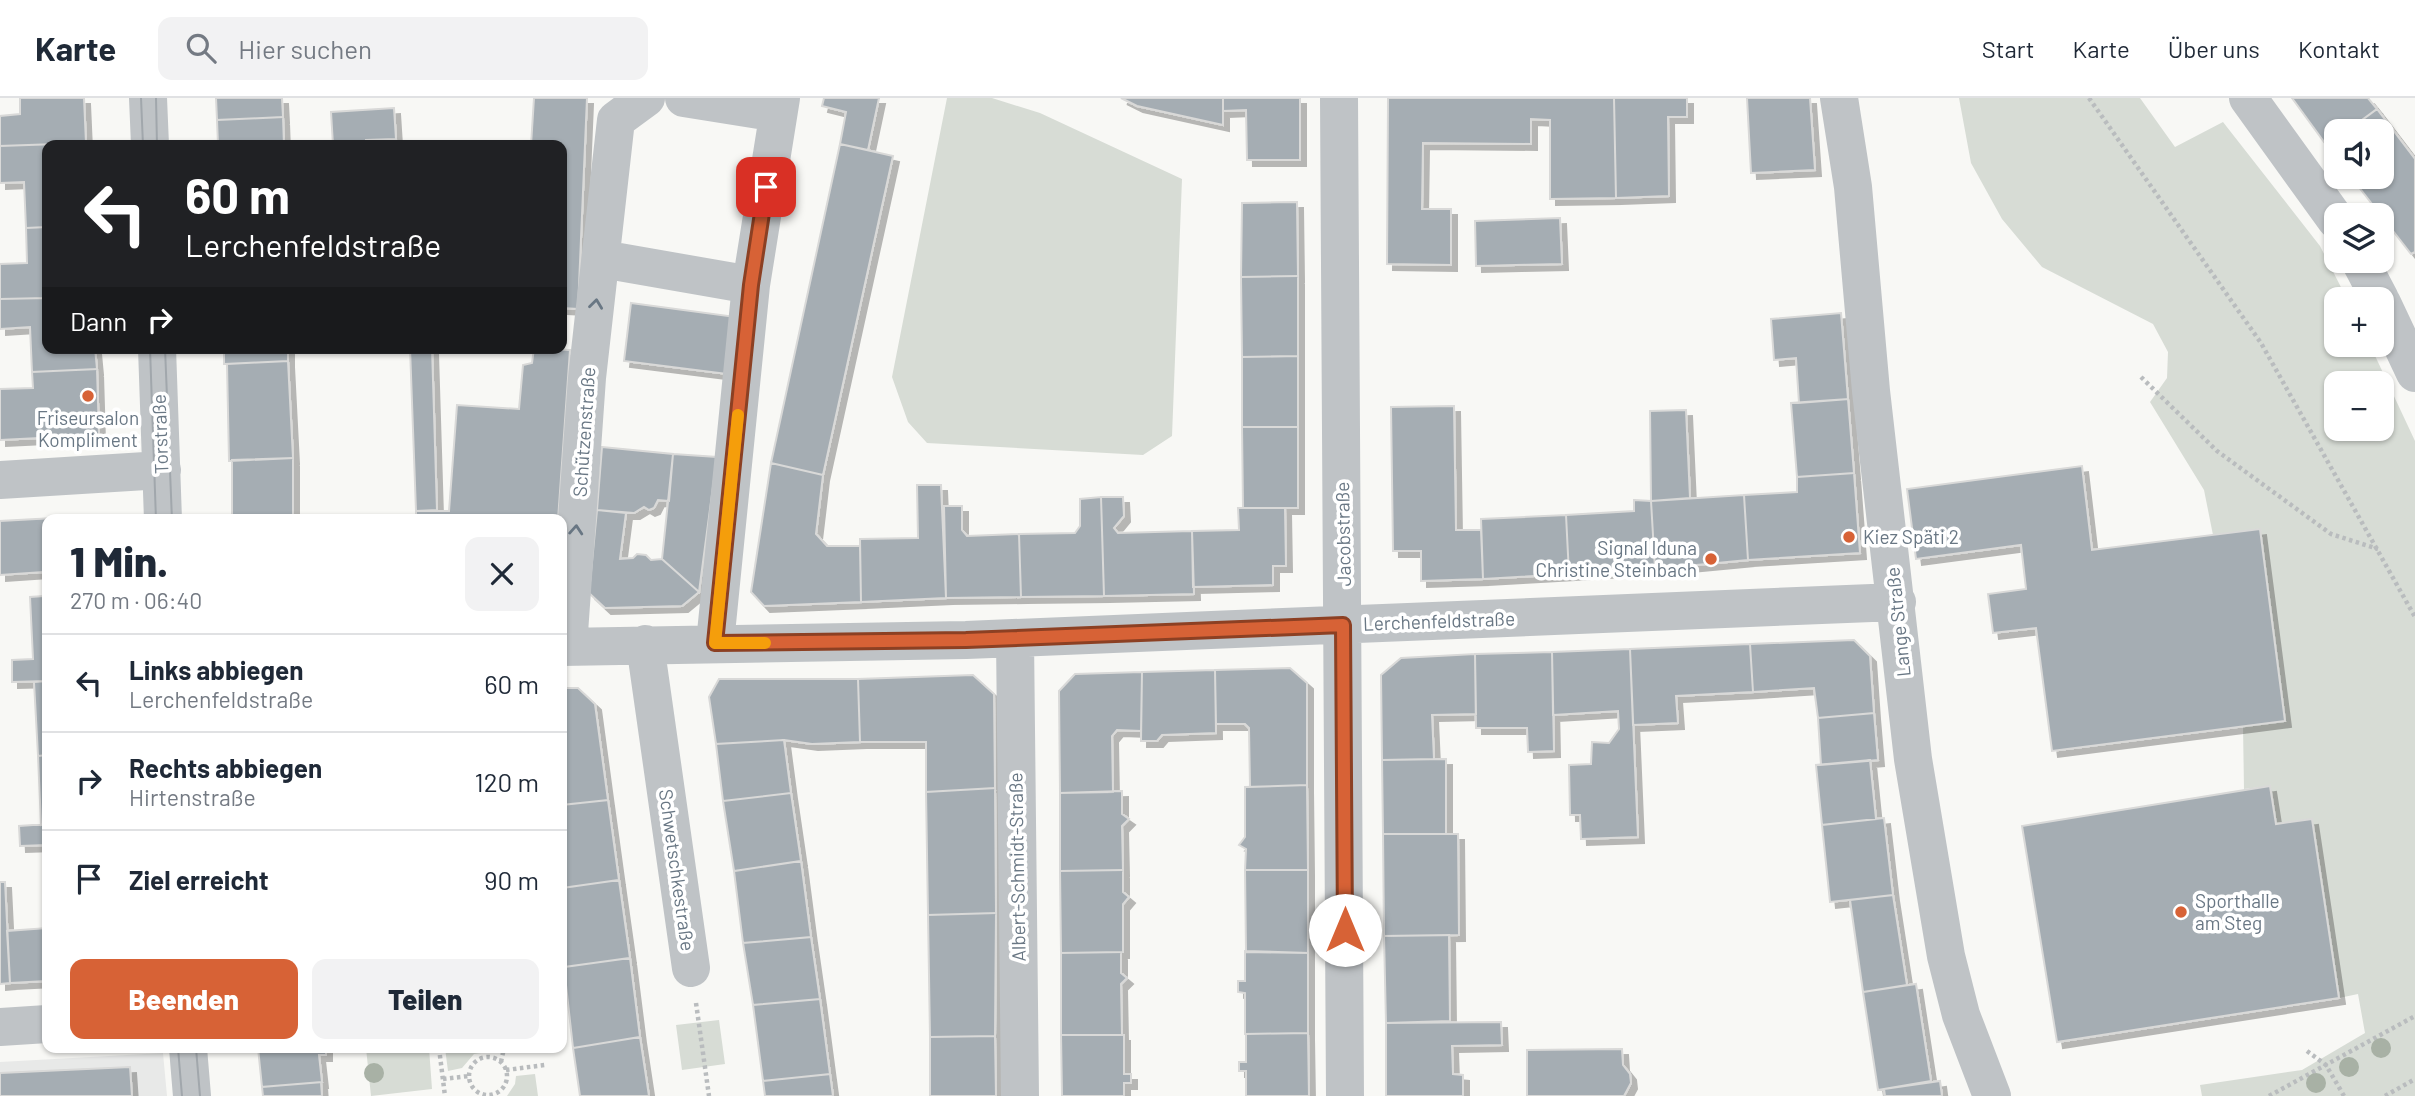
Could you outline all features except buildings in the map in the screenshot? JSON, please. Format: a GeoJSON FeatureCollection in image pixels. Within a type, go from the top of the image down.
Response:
{"type":"FeatureCollection","features":[{"type":"Feature","properties":{"kind":"street"},"geometry":{"type":"LineString","coordinates":[[148,98],[150,140]]}},
{"type":"Feature","properties":{"kind":"street","name":"Schützenstraße"},"geometry":{"type":"LineString","coordinates":[[567,623],[587,378],[616,120],[646,98]]}},
{"type":"Feature","properties":{"kind":"street"},"geometry":{"type":"LineString","coordinates":[[684,98],[779,105],[751,285],[715,643]]}},
{"type":"Feature","properties":{"kind":"street","name":"Jacobstraße"},"geometry":{"type":"LineString","coordinates":[[1339,98],[1345,1096]]}},
{"type":"Feature","properties":{"kind":"street","name":"Lange Straße"},"geometry":{"type":"LineString","coordinates":[[1839,98],[1853,187],[1871,391],[1913,759],[1946,956],[1961,1015],[1992,1096]]}},
{"type":"Feature","properties":{"kind":"street"},"geometry":{"type":"LineString","coordinates":[[2259,102],[2325,203]]}},
{"type":"Feature","properties":{"kind":"street"},"geometry":{"type":"LineString","coordinates":[[602,259],[751,285]]}},
{"type":"Feature","properties":{"kind":"street"},"geometry":{"type":"LineString","coordinates":[[2394,315],[2415,373]]}},
{"type":"Feature","properties":{"kind":"street","name":"Torstraße"},"geometry":{"type":"LineString","coordinates":[[157,354],[163,514]]}},
{"type":"Feature","properties":{"kind":"street"},"geometry":{"type":"LineString","coordinates":[[0,480],[162,470]]}},
{"type":"Feature","properties":{"kind":"street","name":"Lerchenfeldstraße"},"geometry":{"type":"LineString","coordinates":[[567,647],[1015,638],[1897,602]]}},
{"type":"Feature","properties":{"kind":"street","name":"Albert-Schmidt-Straße"},"geometry":{"type":"LineString","coordinates":[[1015,638],[1020,1096]]}},
{"type":"Feature","properties":{"kind":"street","name":"Schwetschkestraße"},"geometry":{"type":"LineString","coordinates":[[645,644],[691,968]]}},
{"type":"Feature","properties":{"kind":"street"},"geometry":{"type":"LineString","coordinates":[[0,1027],[42,1024]]}},
{"type":"Feature","properties":{"kind":"street"},"geometry":{"type":"LineString","coordinates":[[188,1053],[192,1096]]}},
{"type":"Feature","properties":{"kind":"path"},"geometry":{"type":"LineString","coordinates":[[2089,98],[2261,343],[2415,617]]}},
{"type":"Feature","properties":{"kind":"path"},"geometry":{"type":"LineString","coordinates":[[2141,377],[2217,451],[2331,534],[2378,550]]}},
{"type":"Feature","properties":{"kind":"path","name":"Schwetschkestraße"},"geometry":{"type":"LineString","coordinates":[[691,968],[709,1096]]}},
{"type":"Feature","properties":{"kind":"path"},"geometry":{"type":"LineString","coordinates":[[2269,1096],[2415,1016]]}},
{"type":"Feature","properties":{"kind":"path"},"geometry":{"type":"LineString","coordinates":[[2307,1051],[2326,1065],[2344,1096]]}},
{"type":"Feature","properties":{"kind":"path"},"geometry":{"type":"LineString","coordinates":[[440,1053],[444,1096]]}},
{"type":"Feature","properties":{"kind":"path"},"geometry":{"type":"LineString","coordinates":[[501,1062],[503,1053]]}},
{"type":"Feature","properties":{"kind":"path"},"geometry":{"type":"LineString","coordinates":[[489,1057],[501,1062],[506,1070],[506,1083],[491,1095],[479,1093],[470,1076],[478,1060],[489,1057]]}},
{"type":"Feature","properties":{"kind":"path"},"geometry":{"type":"LineString","coordinates":[[506,1070],[545,1065]]}},
{"type":"Feature","properties":{"kind":"path"},"geometry":{"type":"LineString","coordinates":[[443,1079],[470,1076]]}},
{"type":"Feature","properties":{"kind":"path"},"geometry":{"type":"LineString","coordinates":[[2385,1096],[2415,1079]]}},
{"type":"Feature","properties":{"kind":"shaded area"},"geometry":{"type":"Polygon","coordinates":[[[947,98],[992,98],[1040,113],[1182,179],[1172,436],[1143,455],[927,443],[908,422],[892,377],[947,98]]]}},
{"type":"Feature","properties":{"kind":"shaded area"},"geometry":{"type":"Polygon","coordinates":[[[1959,98],[2140,98],[2175,147],[2223,122],[2320,246],[2324,254],[2324,273],[2334,273],[2341,287],[2324,287],[2324,357],[2376,357],[2382,371],[2324,371],[2324,441],[2394,441],[2394,396],[2415,441],[2415,1096],[2202,1096],[2200,1085],[2302,1070],[2365,1033],[2358,994],[2339,998],[2312,819],[2276,824],[2270,786],[2244,789],[2243,726],[2285,721],[2260,529],[2213,535],[2204,490],[2150,402],[2167,378],[2168,352],[2153,324],[2042,267],[2002,219],[1971,163],[1959,98]]]}},
{"type":"Feature","properties":{"kind":"shaded area"},"geometry":{"type":"Polygon","coordinates":[[[719,1020],[725,1064],[682,1070],[676,1025],[719,1020]]]}},
{"type":"Feature","properties":{"kind":"shaded area"},"geometry":{"type":"Polygon","coordinates":[[[163,1053],[167,1096],[0,1096],[0,1062],[163,1053]]]}},
{"type":"Feature","properties":{"kind":"shaded area"},"geometry":{"type":"Polygon","coordinates":[[[367,1053],[429,1053],[432,1089],[371,1096],[367,1053]]]}},
{"type":"Feature","properties":{"kind":"shaded area"},"geometry":{"type":"Polygon","coordinates":[[[446,1053],[481,1053],[474,1054],[462,1068],[448,1071],[446,1053]]]}},
{"type":"Feature","properties":{"kind":"shaded area"},"geometry":{"type":"Polygon","coordinates":[[[535,1074],[538,1096],[507,1096],[515,1084],[516,1076],[535,1074]]]}},
{"type":"Feature","properties":{"kind":"tram line"},"geometry":{"type":"LineString","coordinates":[[141,98],[143,140]]}},
{"type":"Feature","properties":{"kind":"tram line"},"geometry":{"type":"LineString","coordinates":[[156,98],[157,140]]}},
{"type":"Feature","properties":{"kind":"tram line"},"geometry":{"type":"LineString","coordinates":[[150,354],[156,514]]}},
{"type":"Feature","properties":{"kind":"tram line"},"geometry":{"type":"LineString","coordinates":[[165,354],[172,514]]}},
{"type":"Feature","properties":{"kind":"tram line"},"geometry":{"type":"LineString","coordinates":[[178,1053],[182,1096]]}},
{"type":"Feature","properties":{"kind":"tram line"},"geometry":{"type":"LineString","coordinates":[[196,1053],[200,1096]]}},
{"type":"Feature","properties":{"kind":"slow traffic"},"geometry":{"type":"LineString","coordinates":[[738,415],[715,643],[765,643]]}},
{"type":"Feature","properties":{"kind":"place","name":"Friseursalon Kompliment"},"geometry":{"type":"Point","coordinates":[88,396]}},
{"type":"Feature","properties":{"kind":"place","name":"Kiez Späti 2"},"geometry":{"type":"Point","coordinates":[1849,537]}},
{"type":"Feature","properties":{"kind":"place","name":"Signal Iduna Christine Steinbach"},"geometry":{"type":"Point","coordinates":[1711,559]}},
{"type":"Feature","properties":{"kind":"place","name":"Sporthalle am Steg"},"geometry":{"type":"Point","coordinates":[2181,912]}},
{"type":"Feature","properties":{"kind":"route"},"geometry":{"type":"LineString","coordinates":[[766,187],[751,285],[715,643],[966,640],[1343,625],[1345,930]]}}]}
